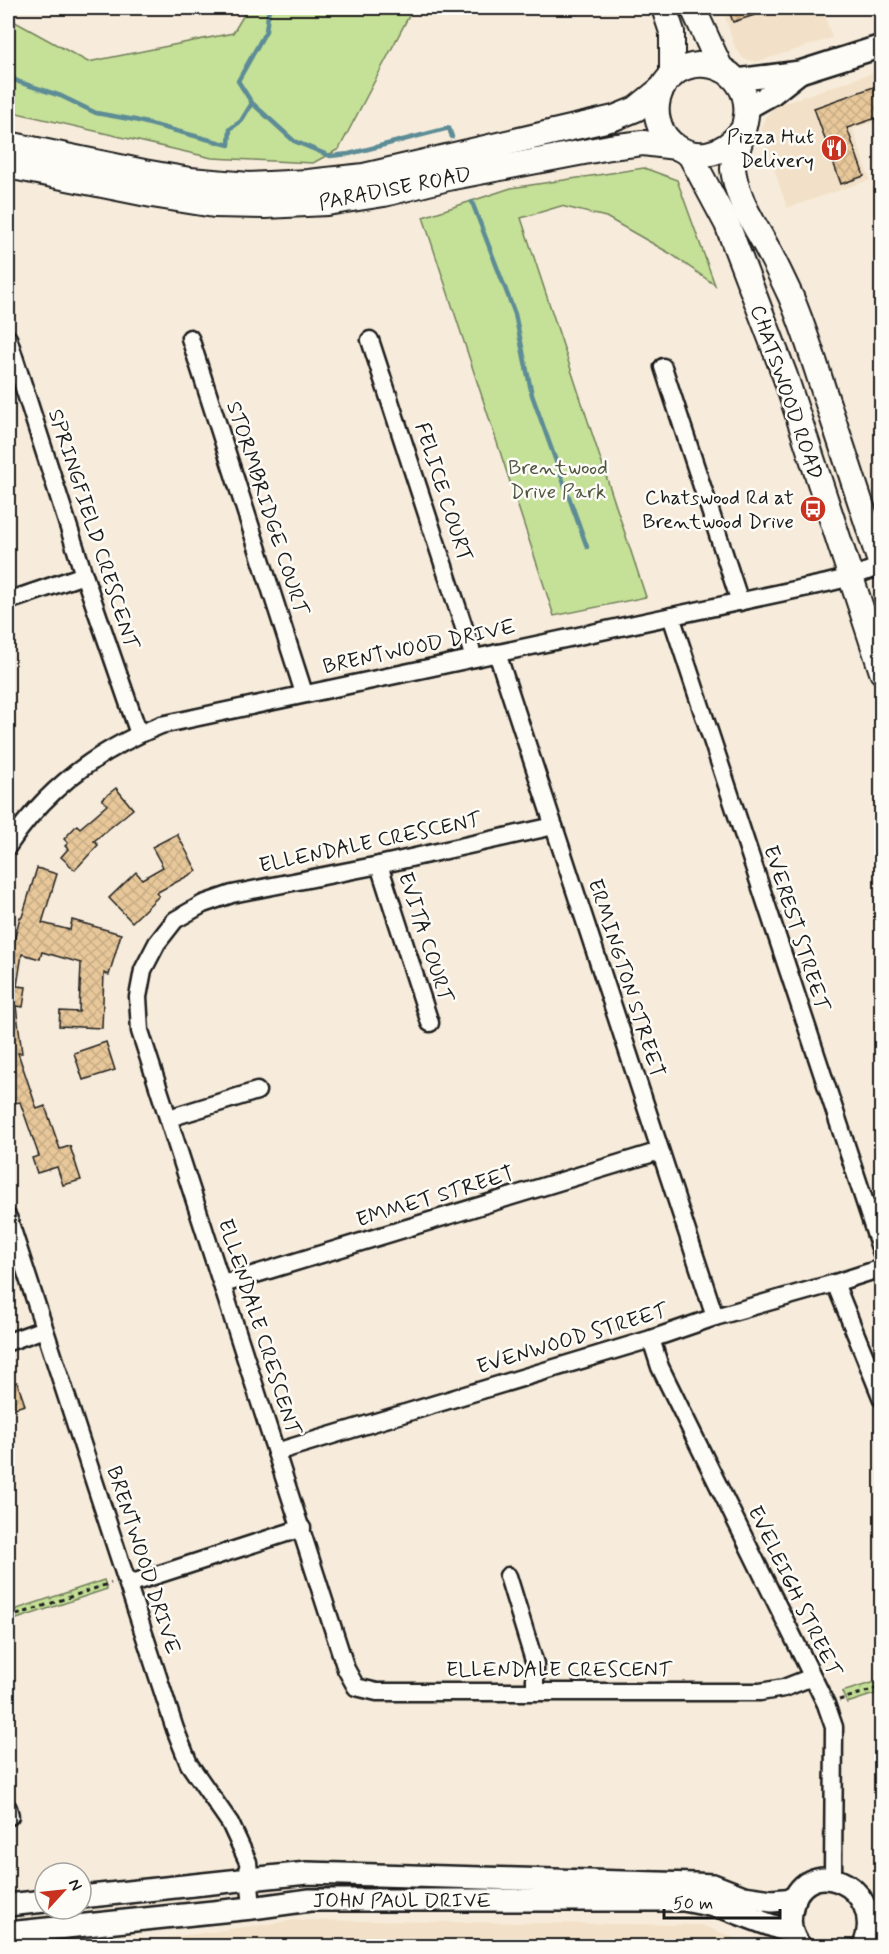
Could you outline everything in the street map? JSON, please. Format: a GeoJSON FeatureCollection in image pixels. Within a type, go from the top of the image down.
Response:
{"type":"FeatureCollection","features":[{"type":"Feature","properties":{"kind":"main road","name":"CHATSWOOD ROAD"},"geometry":{"type":"LineString","coordinates":[[664,8],[672,32],[667,81],[657,103],[658,119],[664,135],[683,150],[727,224],[784,376],[882,672]]}},
{"type":"Feature","properties":{"kind":"main road"},"geometry":{"type":"LineString","coordinates":[[693,8],[729,74],[744,94],[747,108]]}},
{"type":"Feature","properties":{"kind":"main road"},"geometry":{"type":"LineString","coordinates":[[667,81],[682,68],[695,64],[708,65],[729,74]]}},
{"type":"Feature","properties":{"kind":"main road","name":"PARADISE ROAD"},"geometry":{"type":"LineString","coordinates":[[8,144],[190,180],[249,185],[308,182],[363,176],[614,118],[636,109],[667,81]]}},
{"type":"Feature","properties":{"kind":"main road","name":"CHATSWOOD ROAD"},"geometry":{"type":"LineString","coordinates":[[747,108],[746,121],[741,132],[733,169],[740,196],[791,298],[819,376],[881,567]]}},
{"type":"Feature","properties":{"kind":"main road"},"geometry":{"type":"LineString","coordinates":[[683,150],[704,155],[719,152],[732,144],[741,132]]}},
{"type":"Feature","properties":{"kind":"main road","name":"PARADISE ROAD"},"geometry":{"type":"LineString","coordinates":[[8,166],[214,205],[265,206],[327,203],[384,194],[448,178],[610,147],[643,143],[683,150]]}},
{"type":"Feature","properties":{"kind":"street"},"geometry":{"type":"LineString","coordinates":[[729,74],[801,72],[882,46]]}},
{"type":"Feature","properties":{"kind":"street"},"geometry":{"type":"LineString","coordinates":[[747,108],[772,94],[801,72]]}},
{"type":"Feature","properties":{"kind":"street","name":"SPRINGFIELD CRESCENT"},"geometry":{"type":"LineString","coordinates":[[8,338],[84,575],[139,734]]}},
{"type":"Feature","properties":{"kind":"street","name":"STORMBRIDGE COURT"},"geometry":{"type":"LineString","coordinates":[[190,338],[304,693]]}},
{"type":"Feature","properties":{"kind":"street","name":"FELICE COURT"},"geometry":{"type":"LineString","coordinates":[[370,340],[474,658]]}},
{"type":"Feature","properties":{"kind":"street"},"geometry":{"type":"LineString","coordinates":[[663,367],[740,602]]}},
{"type":"Feature","properties":{"kind":"street","name":"BRENTWOOD DRIVE"},"geometry":{"type":"LineString","coordinates":[[8,846],[22,824],[72,774],[100,755],[139,734],[177,721],[740,602],[851,577],[881,567]]}},
{"type":"Feature","properties":{"kind":"street"},"geometry":{"type":"LineString","coordinates":[[8,601],[84,575]]}},
{"type":"Feature","properties":{"kind":"street","name":"EVEREST STREET"},"geometry":{"type":"LineString","coordinates":[[671,616],[882,1254]]}},
{"type":"Feature","properties":{"kind":"street","name":"ERMINGTON STREET"},"geometry":{"type":"LineString","coordinates":[[497,653],[715,1317]]}},
{"type":"Feature","properties":{"kind":"street","name":"ELLENDALE CRESCENT"},"geometry":{"type":"LineString","coordinates":[[554,826],[379,865],[232,894],[203,904],[175,920],[156,943],[143,970],[138,997],[140,1031],[346,1669],[356,1687],[376,1692],[760,1692],[784,1688],[812,1677]]}},
{"type":"Feature","properties":{"kind":"street","name":"EVITA COURT"},"geometry":{"type":"LineString","coordinates":[[379,865],[430,1023]]}},
{"type":"Feature","properties":{"kind":"street"},"geometry":{"type":"LineString","coordinates":[[169,1118],[257,1091]]}},
{"type":"Feature","properties":{"kind":"street","name":"EMMET STREET"},"geometry":{"type":"LineString","coordinates":[[223,1284],[660,1151]]}},
{"type":"Feature","properties":{"kind":"street","name":"BRENTWOOD DRIVE"},"geometry":{"type":"LineString","coordinates":[[8,1217],[175,1729],[189,1764],[230,1823],[248,1862],[252,1908]]}},
{"type":"Feature","properties":{"kind":"street","name":"EVENWOOD STREET"},"geometry":{"type":"LineString","coordinates":[[276,1452],[882,1268]]}},
{"type":"Feature","properties":{"kind":"street"},"geometry":{"type":"LineString","coordinates":[[836,1283],[882,1399]]}},
{"type":"Feature","properties":{"kind":"street"},"geometry":{"type":"LineString","coordinates":[[8,1342],[44,1329]]}},
{"type":"Feature","properties":{"kind":"street","name":"EVELEIGH STREET"},"geometry":{"type":"LineString","coordinates":[[651,1339],[660,1367],[826,1704],[834,1727],[842,1880]]}},
{"type":"Feature","properties":{"kind":"street"},"geometry":{"type":"LineString","coordinates":[[129,1584],[302,1528]]}},
{"type":"Feature","properties":{"kind":"street"},"geometry":{"type":"LineString","coordinates":[[508,1576],[536,1664],[535,1691]]}},
{"type":"Feature","properties":{"kind":"street","name":"JOHN PAUL DRIVE"},"geometry":{"type":"LineString","coordinates":[[93,1896],[308,1874],[694,1884],[713,1885],[744,1897],[772,1900],[795,1899]]}},
{"type":"Feature","properties":{"kind":"street"},"geometry":{"type":"LineString","coordinates":[[796,1940],[790,1922],[791,1910],[795,1899],[811,1883],[822,1879],[842,1880],[882,1899]]}},
{"type":"Feature","properties":{"kind":"street"},"geometry":{"type":"LineString","coordinates":[[842,1880],[865,1895],[873,1912],[873,1925],[865,1947]]}},
{"type":"Feature","properties":{"kind":"street","name":"JOHN PAUL DRIVE"},"geometry":{"type":"LineString","coordinates":[[8,1932],[252,1908],[310,1900],[684,1900],[724,1908],[796,1940]]}},
{"type":"Feature","properties":{"kind":"street"},"geometry":{"type":"LineString","coordinates":[[8,1905],[33,1902]]}},
{"type":"Feature","properties":{"kind":"street"},"geometry":{"type":"LineString","coordinates":[[865,1947],[882,1940]]}},
{"type":"Feature","properties":{"kind":"path"},"geometry":{"type":"LineString","coordinates":[[8,1618],[109,1583],[129,1584]]}},
{"type":"Feature","properties":{"kind":"path"},"geometry":{"type":"LineString","coordinates":[[826,1704],[882,1687]]}},
{"type":"Feature","properties":{"kind":"shaded area"},"geometry":{"type":"Polygon","coordinates":[[[722,8],[823,8],[832,38],[757,62],[744,59],[735,48],[722,8]]]}},
{"type":"Feature","properties":{"kind":"shaded area"},"geometry":{"type":"Polygon","coordinates":[[[881,70],[881,119],[853,129],[870,180],[787,208],[761,130],[766,116],[775,106],[881,70]]]}},
{"type":"Feature","properties":{"kind":"shaded area"},"geometry":{"type":"Polygon","coordinates":[[[295,1920],[702,1925],[755,1946],[82,1946],[129,1943],[295,1920]]]}},
{"type":"Feature","properties":{"kind":"green space"},"geometry":{"type":"Polygon","coordinates":[[[248,8],[413,8],[339,149],[313,163],[212,158],[8,111],[8,18],[88,62],[233,33],[248,8]]]}},
{"type":"Feature","properties":{"kind":"green space","name":"Brentwood Drive Park"},"geometry":{"type":"Polygon","coordinates":[[[644,168],[677,180],[715,285],[671,254],[606,217],[561,206],[521,218],[646,597],[554,616],[423,217],[511,188],[644,168]]]}},
{"type":"Feature","properties":{"kind":"green space"},"geometry":{"type":"Polygon","coordinates":[[[104,1580],[107,1589],[8,1622],[8,1612],[104,1580]]]}},
{"type":"Feature","properties":{"kind":"green space"},"geometry":{"type":"Polygon","coordinates":[[[881,1680],[881,1692],[847,1703],[842,1692],[881,1680]]]}},
{"type":"Feature","properties":{"kind":"building"},"geometry":{"type":"Polygon","coordinates":[[[728,8],[769,8],[770,10],[733,22],[728,8]]]}},
{"type":"Feature","properties":{"kind":"building"},"geometry":{"type":"Polygon","coordinates":[[[882,84],[882,116],[847,128],[864,176],[841,184],[814,108],[882,84]]]}},
{"type":"Feature","properties":{"kind":"building"},"geometry":{"type":"Polygon","coordinates":[[[116,788],[133,809],[94,841],[98,845],[75,870],[61,857],[68,849],[65,846],[68,843],[64,839],[77,825],[80,828],[107,805],[102,799],[116,788]]]}},
{"type":"Feature","properties":{"kind":"building"},"geometry":{"type":"Polygon","coordinates":[[[177,834],[197,871],[156,893],[159,896],[132,922],[109,898],[136,872],[142,879],[163,867],[152,847],[177,834]]]}},
{"type":"Feature","properties":{"kind":"building"},"geometry":{"type":"Polygon","coordinates":[[[37,868],[57,874],[42,923],[70,930],[72,920],[121,934],[109,975],[104,973],[102,1028],[59,1026],[60,1011],[79,1012],[81,963],[42,952],[40,959],[22,954],[17,986],[26,987],[23,1007],[16,1006],[22,1053],[18,1053],[37,1109],[45,1106],[60,1149],[70,1146],[81,1180],[63,1185],[57,1167],[37,1173],[32,1158],[39,1156],[20,1102],[15,1103],[8,1082],[8,965],[20,917],[22,917],[37,868]]]}},
{"type":"Feature","properties":{"kind":"building"},"geometry":{"type":"Polygon","coordinates":[[[106,1042],[115,1070],[83,1080],[74,1053],[106,1042]]]}},
{"type":"Feature","properties":{"kind":"building"},"geometry":{"type":"Polygon","coordinates":[[[17,1382],[25,1405],[8,1410],[8,1385],[17,1382]]]}},
{"type":"Feature","properties":{"kind":"waterway"},"geometry":{"type":"LineString","coordinates":[[8,76],[61,96],[96,113],[135,120],[229,145],[230,129],[241,121],[252,103],[238,81],[266,31],[269,8]]}},
{"type":"Feature","properties":{"kind":"waterway"},"geometry":{"type":"LineString","coordinates":[[252,103],[294,141],[330,156],[349,154],[449,128],[452,137]]}},
{"type":"Feature","properties":{"kind":"waterway"},"geometry":{"type":"LineString","coordinates":[[472,202],[515,314],[532,395],[587,547]]}},
{"type":"Feature","properties":{"kind":"place","name":"Pizza Hut Delivery"},"geometry":{"type":"Point","coordinates":[834,148]}},
{"type":"Feature","properties":{"kind":"place","name":"Chatswood Rd at Brentwood Drive"},"geometry":{"type":"Point","coordinates":[813,509]}}]}
